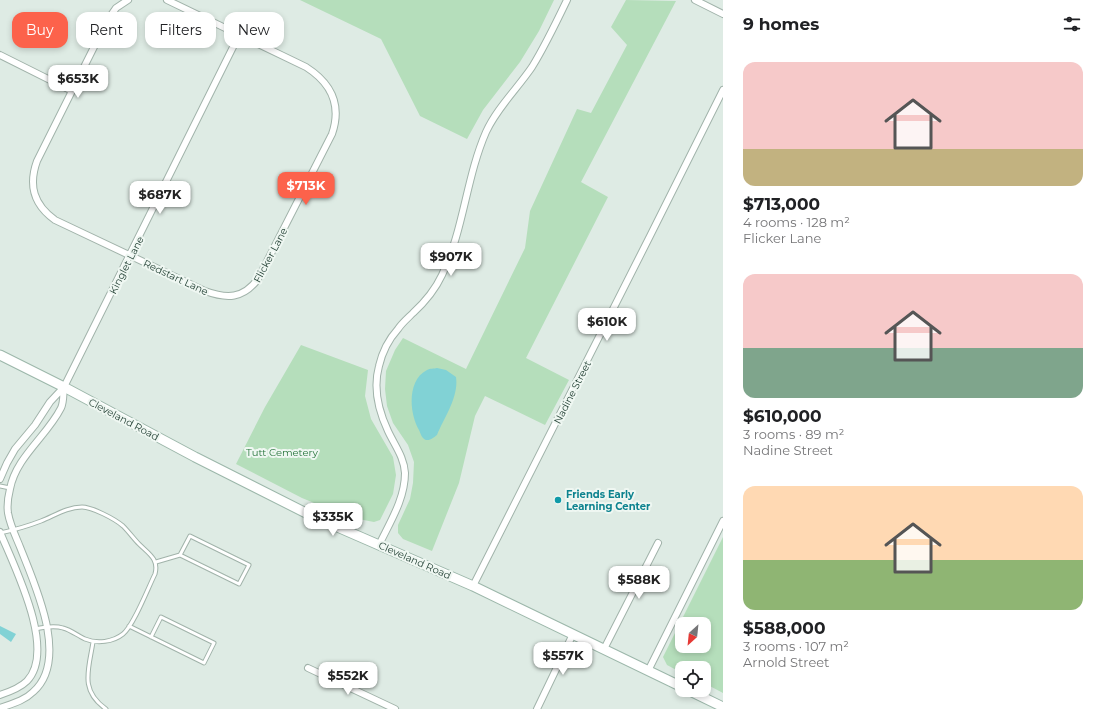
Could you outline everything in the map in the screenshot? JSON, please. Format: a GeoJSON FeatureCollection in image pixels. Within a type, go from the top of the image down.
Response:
{"type":"FeatureCollection","features":[{"type":"Feature","properties":{"kind":"main road","name":"Cleveland Road"},"geometry":{"type":"LineString","coordinates":[[0,355],[310,515],[474,586],[675,684]]}},
{"type":"Feature","properties":{"kind":"main road"},"geometry":{"type":"LineString","coordinates":[[702,697],[723,708]]}},
{"type":"Feature","properties":{"kind":"street"},"geometry":{"type":"LineString","coordinates":[[0,55],[72,91],[107,21],[116,8],[128,0]]}},
{"type":"Feature","properties":{"kind":"street"},"geometry":{"type":"LineString","coordinates":[[167,0],[224,28]]}},
{"type":"Feature","properties":{"kind":"street"},"geometry":{"type":"LineString","coordinates":[[380,544],[400,500],[404,488],[405,474],[403,460],[388,431],[379,406],[376,383],[379,366],[384,352],[398,328],[425,301],[435,288],[458,234],[473,168],[487,130],[507,99],[532,67],[567,0]]}},
{"type":"Feature","properties":{"kind":"street"},"geometry":{"type":"LineString","coordinates":[[695,0],[706,2],[723,14]]}},
{"type":"Feature","properties":{"kind":"street","name":"Kinglet Lane"},"geometry":{"type":"LineString","coordinates":[[64,387],[233,48]]}},
{"type":"Feature","properties":{"kind":"street","name":"Flicker Lane"},"geometry":{"type":"LineString","coordinates":[[237,295],[250,289],[258,279],[332,134],[336,120],[334,98],[328,86],[315,72],[266,48]]}},
{"type":"Feature","properties":{"kind":"street","name":"Nadine Street"},"geometry":{"type":"LineString","coordinates":[[474,586],[723,90]]}},
{"type":"Feature","properties":{"kind":"street","name":"Redstart Lane"},"geometry":{"type":"LineString","coordinates":[[72,91],[35,168],[33,184],[37,201],[47,215],[205,291],[224,296],[237,295]]}},
{"type":"Feature","properties":{"kind":"street"},"geometry":{"type":"LineString","coordinates":[[0,479],[15,449],[50,402],[64,387]]}},
{"type":"Feature","properties":{"kind":"street"},"geometry":{"type":"LineString","coordinates":[[0,708],[25,698],[33,692],[45,678],[48,669],[50,656],[47,627],[32,576],[8,513],[10,488],[18,467],[61,407],[64,387]]}},
{"type":"Feature","properties":{"kind":"street"},"geometry":{"type":"LineString","coordinates":[[648,671],[723,521]]}},
{"type":"Feature","properties":{"kind":"street"},"geometry":{"type":"LineString","coordinates":[[0,533],[19,575],[35,629],[38,654],[36,665],[27,681],[20,687],[0,695]]}},
{"type":"Feature","properties":{"kind":"street"},"geometry":{"type":"LineString","coordinates":[[604,649],[658,543]]}},
{"type":"Feature","properties":{"kind":"street"},"geometry":{"type":"LineString","coordinates":[[537,709],[573,634]]}},
{"type":"Feature","properties":{"kind":"street"},"geometry":{"type":"LineString","coordinates":[[308,668],[395,709]]}},
{"type":"Feature","properties":{"kind":"lane"},"geometry":{"type":"LineString","coordinates":[[0,486],[10,488]]}},
{"type":"Feature","properties":{"kind":"lane"},"geometry":{"type":"LineString","coordinates":[[0,533],[42,521],[67,510],[83,507],[114,520],[121,525],[156,562],[155,574],[129,626],[123,634],[116,638],[108,641],[93,642],[63,628],[47,627],[35,629]]}},
{"type":"Feature","properties":{"kind":"lane"},"geometry":{"type":"LineString","coordinates":[[156,562],[180,555],[239,584],[249,565],[190,536],[180,555]]}},
{"type":"Feature","properties":{"kind":"lane"},"geometry":{"type":"LineString","coordinates":[[129,626],[151,637],[204,663],[214,643],[161,617],[151,637]]}},
{"type":"Feature","properties":{"kind":"lane"},"geometry":{"type":"LineString","coordinates":[[93,642],[88,675],[88,686],[91,694],[98,703],[106,709]]}},
{"type":"Feature","properties":{"kind":"green space"},"geometry":{"type":"Polygon","coordinates":[[[300,0],[554,0],[539,31],[520,62],[483,110],[467,139],[420,116],[381,39],[300,0]]]}},
{"type":"Feature","properties":{"kind":"green space"},"geometry":{"type":"Polygon","coordinates":[[[626,0],[676,1],[581,182],[608,197],[526,358],[569,380],[545,425],[485,396],[475,416],[459,483],[432,551],[403,539],[398,533],[398,525],[410,499],[413,483],[414,462],[408,445],[393,423],[387,406],[385,389],[386,371],[395,350],[403,338],[466,369],[525,248],[530,211],[577,109],[591,113],[627,45],[611,27],[626,0]]]}},
{"type":"Feature","properties":{"kind":"green space","name":"Tutt Cemetery"},"geometry":{"type":"Polygon","coordinates":[[[301,345],[368,370],[365,396],[371,419],[393,457],[396,475],[393,494],[380,520],[374,522],[348,517],[302,498],[236,464],[265,407],[301,345]]]}},
{"type":"Feature","properties":{"kind":"green space"},"geometry":{"type":"Polygon","coordinates":[[[723,537],[723,693],[711,687],[711,661],[675,661],[675,669],[667,665],[663,657],[675,633],[675,653],[711,653],[711,617],[683,617],[723,537]]]}},
{"type":"Feature","properties":{"kind":"water"},"geometry":{"type":"Polygon","coordinates":[[[437,368],[446,370],[456,377],[456,385],[453,400],[437,435],[430,440],[427,440],[422,437],[413,415],[413,389],[416,381],[421,375],[428,369],[437,368]]]}},
{"type":"Feature","properties":{"kind":"water"},"geometry":{"type":"Polygon","coordinates":[[[0,626],[16,634],[11,642],[0,634],[0,626]]]}},
{"type":"Feature","properties":{"kind":"place","name":"Friends Early Learning Center"},"geometry":{"type":"Point","coordinates":[558,500]}}]}
